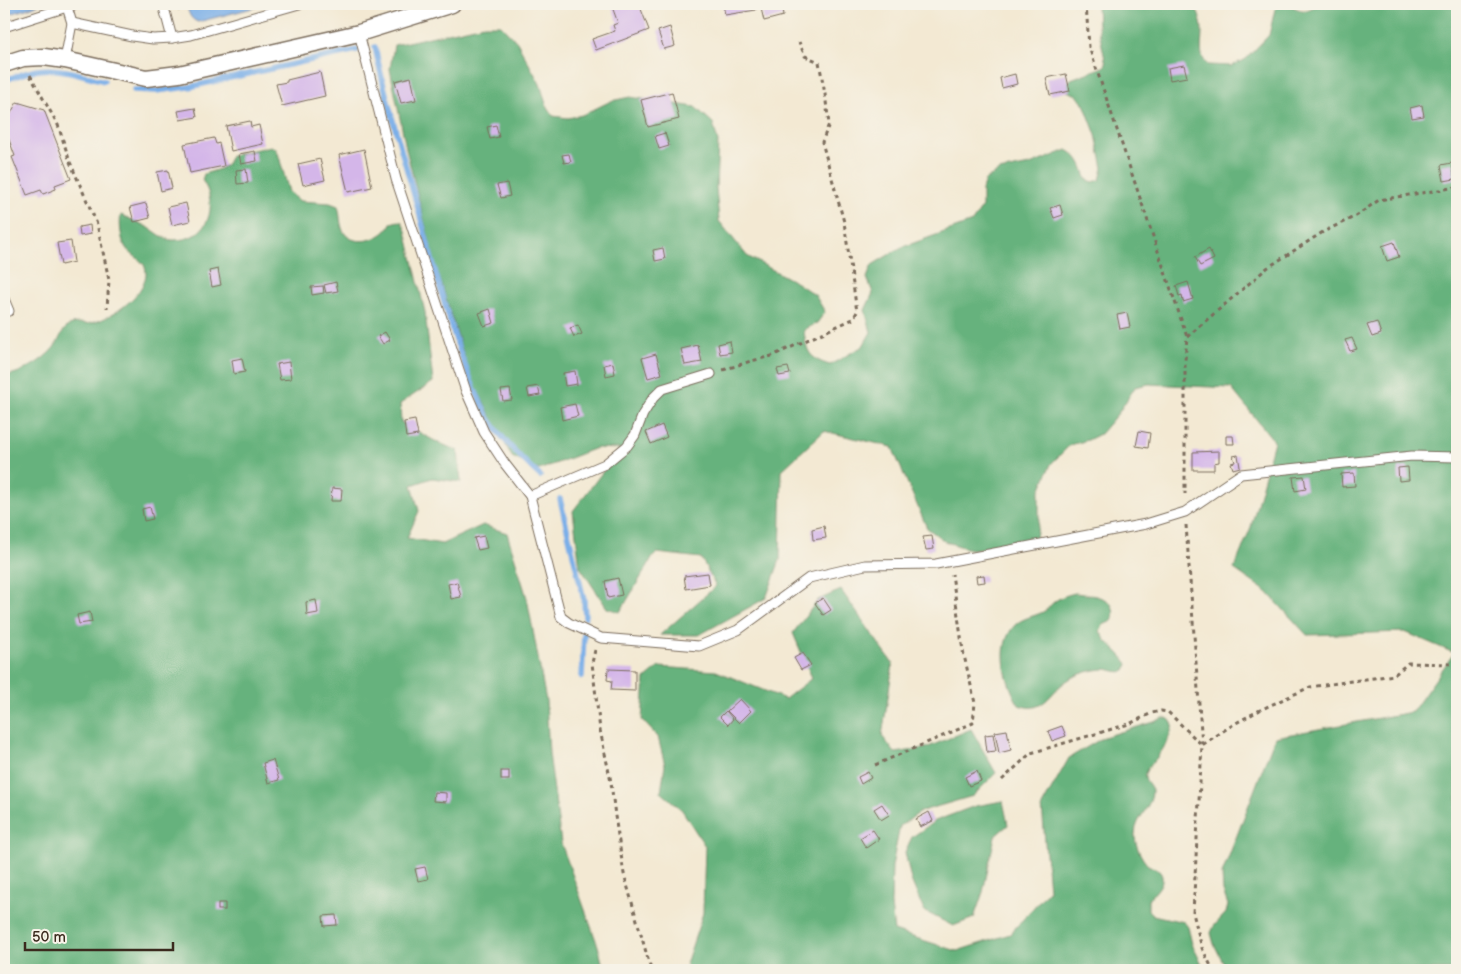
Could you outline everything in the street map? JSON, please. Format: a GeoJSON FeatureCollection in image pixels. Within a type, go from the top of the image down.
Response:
{"type":"FeatureCollection","features":[{"type":"Feature","properties":{"kind":"street"},"geometry":{"type":"LineString","coordinates":[[4,64],[23,58],[44,57],[146,78],[179,74],[359,33],[452,4]]}},
{"type":"Feature","properties":{"kind":"lane"},"geometry":{"type":"LineString","coordinates":[[4,27],[78,4]]}},
{"type":"Feature","properties":{"kind":"lane"},"geometry":{"type":"LineString","coordinates":[[163,4],[172,38]]}},
{"type":"Feature","properties":{"kind":"lane"},"geometry":{"type":"LineString","coordinates":[[72,23],[132,36],[172,38],[191,35],[299,4]]}},
{"type":"Feature","properties":{"kind":"lane"},"geometry":{"type":"LineString","coordinates":[[65,60],[72,23],[67,7]]}},
{"type":"Feature","properties":{"kind":"lane"},"geometry":{"type":"LineString","coordinates":[[359,33],[396,179],[466,391],[484,432],[505,464],[530,496],[562,617],[569,623],[602,638],[699,646],[738,630],[809,578],[865,565],[936,564],[1146,524],[1186,512],[1241,474],[1412,456],[1457,457]]}},
{"type":"Feature","properties":{"kind":"lane"},"geometry":{"type":"LineString","coordinates":[[4,299],[9,311]]}},
{"type":"Feature","properties":{"kind":"lane"},"geometry":{"type":"LineString","coordinates":[[530,496],[605,464],[626,446],[634,435],[652,398],[662,388],[711,374]]}},
{"type":"Feature","properties":{"kind":"path"},"geometry":{"type":"LineString","coordinates":[[1086,4],[1088,47],[1187,337],[1185,360],[1186,512],[1202,745],[1193,913],[1202,948],[1213,970]]}},
{"type":"Feature","properties":{"kind":"path"},"geometry":{"type":"LineString","coordinates":[[711,374],[772,356],[853,319],[857,312],[844,222],[822,142],[829,124],[819,62],[805,56],[799,42]]}},
{"type":"Feature","properties":{"kind":"path"},"geometry":{"type":"LineString","coordinates":[[23,58],[58,125],[70,162],[97,224],[109,280],[107,308]]}},
{"type":"Feature","properties":{"kind":"path"},"geometry":{"type":"LineString","coordinates":[[1187,337],[1267,268],[1323,232],[1356,216],[1379,200],[1457,187]]}},
{"type":"Feature","properties":{"kind":"path"},"geometry":{"type":"LineString","coordinates":[[876,765],[973,723],[975,703],[964,652],[950,561]]}},
{"type":"Feature","properties":{"kind":"path"},"geometry":{"type":"LineString","coordinates":[[597,636],[592,663],[600,730],[611,782],[624,874],[651,970]]}},
{"type":"Feature","properties":{"kind":"path"},"geometry":{"type":"LineString","coordinates":[[1202,745],[1260,710],[1310,687],[1394,675],[1408,662],[1457,664]]}},
{"type":"Feature","properties":{"kind":"path"},"geometry":{"type":"LineString","coordinates":[[1002,780],[1031,753],[1129,724],[1161,711],[1168,712],[1202,745]]}},
{"type":"Feature","properties":{"kind":"green space"},"geometry":{"type":"Polygon","coordinates":[[[1097,4],[1194,4],[1201,24],[1203,58],[1208,65],[1231,66],[1246,59],[1269,35],[1275,9],[1280,4],[1307,10],[1318,4],[1457,4],[1457,970],[1227,970],[1214,944],[1211,933],[1214,926],[1226,913],[1228,905],[1223,891],[1222,874],[1275,737],[1412,712],[1454,653],[1405,632],[1307,635],[1267,592],[1234,569],[1251,527],[1274,441],[1231,388],[1149,384],[1135,387],[1119,412],[1100,434],[1088,440],[1070,445],[1051,464],[1039,493],[1039,519],[1036,538],[1026,544],[986,549],[970,549],[946,542],[927,528],[892,447],[824,431],[782,470],[780,560],[766,598],[699,635],[660,635],[716,586],[701,558],[657,553],[620,612],[607,608],[580,567],[573,511],[620,449],[596,448],[539,470],[512,457],[471,378],[436,267],[407,153],[390,69],[394,45],[484,25],[501,25],[517,42],[540,84],[547,107],[553,116],[568,118],[582,115],[611,101],[630,97],[695,107],[713,123],[718,142],[716,188],[719,221],[747,256],[815,295],[825,312],[817,323],[804,330],[806,343],[813,357],[830,365],[863,346],[871,332],[865,310],[873,293],[867,278],[872,265],[900,248],[972,222],[982,207],[982,190],[985,180],[999,171],[1030,165],[1067,150],[1075,155],[1080,162],[1086,179],[1093,182],[1100,180],[1103,168],[1096,135],[1085,106],[1077,95],[1067,91],[1066,85],[1071,79],[1103,67],[1106,64],[1098,26],[1097,4]]]}},
{"type":"Feature","properties":{"kind":"green space"},"geometry":{"type":"Polygon","coordinates":[[[271,146],[278,153],[289,192],[300,201],[330,203],[338,206],[341,226],[347,236],[359,241],[372,239],[384,232],[391,223],[398,221],[402,222],[406,231],[425,312],[433,382],[400,404],[401,422],[433,440],[458,451],[461,482],[432,478],[412,485],[419,511],[407,538],[442,544],[483,525],[507,533],[527,598],[546,701],[549,753],[561,843],[598,946],[604,970],[4,970],[4,375],[17,373],[39,361],[51,351],[70,325],[92,323],[109,316],[126,305],[140,290],[144,282],[146,269],[142,262],[124,245],[120,223],[121,215],[146,226],[170,240],[185,239],[195,235],[207,220],[210,211],[210,200],[202,180],[204,174],[223,167],[230,157],[236,154],[271,146]]]}},
{"type":"Feature","properties":{"kind":"green space"},"geometry":{"type":"Polygon","coordinates":[[[841,590],[893,664],[882,736],[895,753],[926,748],[971,729],[996,773],[973,796],[922,811],[900,826],[892,866],[891,904],[894,931],[957,951],[1010,934],[1049,890],[1042,806],[1069,758],[1104,737],[1163,718],[1169,719],[1173,724],[1165,745],[1145,774],[1145,779],[1152,791],[1152,796],[1136,828],[1136,841],[1145,862],[1158,870],[1162,878],[1160,886],[1148,899],[1148,910],[1153,915],[1184,922],[1188,927],[1192,944],[1205,970],[686,970],[686,964],[703,913],[705,846],[682,810],[661,792],[665,765],[658,737],[642,720],[645,679],[659,667],[716,671],[785,699],[812,678],[793,633],[818,600],[841,590]]]}},
{"type":"Feature","properties":{"kind":"green space"},"geometry":{"type":"Polygon","coordinates":[[[1075,593],[1103,598],[1112,606],[1114,613],[1112,621],[1103,625],[1100,631],[1106,641],[1128,664],[1125,671],[1117,672],[1106,669],[1086,672],[1068,680],[1046,700],[1035,707],[1019,705],[1010,687],[1005,665],[1005,643],[1009,634],[1018,622],[1043,612],[1059,599],[1075,593]]]}},
{"type":"Feature","properties":{"kind":"green space"},"geometry":{"type":"Polygon","coordinates":[[[1003,801],[1008,825],[995,836],[983,892],[974,918],[953,926],[924,911],[911,880],[905,852],[912,837],[935,821],[975,806],[1003,801]]]}},
{"type":"Feature","properties":{"kind":"water"},"geometry":{"type":"Polygon","coordinates":[[[4,4],[41,4],[4,16],[4,4]]]}},
{"type":"Feature","properties":{"kind":"water"},"geometry":{"type":"Polygon","coordinates":[[[186,4],[268,4],[198,22],[191,17],[186,4]]]}},
{"type":"Feature","properties":{"kind":"building"},"geometry":{"type":"Polygon","coordinates":[[[611,4],[639,4],[649,30],[596,50],[592,39],[615,31],[613,25],[618,23],[611,4]]]}},
{"type":"Feature","properties":{"kind":"building"},"geometry":{"type":"Polygon","coordinates":[[[723,4],[754,4],[756,10],[725,15],[723,4]]]}},
{"type":"Feature","properties":{"kind":"building"},"geometry":{"type":"Polygon","coordinates":[[[760,4],[781,4],[783,16],[764,21],[760,4]]]}},
{"type":"Feature","properties":{"kind":"building"},"geometry":{"type":"Polygon","coordinates":[[[670,27],[675,46],[664,49],[658,31],[670,27]]]}},
{"type":"Feature","properties":{"kind":"building"},"geometry":{"type":"Polygon","coordinates":[[[1184,65],[1187,77],[1170,80],[1168,68],[1184,65]]]}},
{"type":"Feature","properties":{"kind":"building"},"geometry":{"type":"Polygon","coordinates":[[[320,72],[325,96],[282,106],[276,84],[320,72]]]}},
{"type":"Feature","properties":{"kind":"building"},"geometry":{"type":"Polygon","coordinates":[[[1015,74],[1017,84],[1002,88],[1000,78],[1015,74]]]}},
{"type":"Feature","properties":{"kind":"building"},"geometry":{"type":"Polygon","coordinates":[[[1066,74],[1070,91],[1050,95],[1046,78],[1066,74]]]}},
{"type":"Feature","properties":{"kind":"building"},"geometry":{"type":"Polygon","coordinates":[[[411,77],[416,100],[401,103],[395,81],[411,77]]]}},
{"type":"Feature","properties":{"kind":"building"},"geometry":{"type":"Polygon","coordinates":[[[672,92],[679,119],[648,127],[641,100],[672,92]]]}},
{"type":"Feature","properties":{"kind":"building"},"geometry":{"type":"Polygon","coordinates":[[[17,102],[44,110],[71,179],[55,185],[56,189],[43,194],[41,190],[27,195],[12,157],[15,156],[4,126],[17,102]]]}},
{"type":"Feature","properties":{"kind":"building"},"geometry":{"type":"Polygon","coordinates":[[[1422,105],[1424,116],[1412,118],[1410,108],[1422,105]]]}},
{"type":"Feature","properties":{"kind":"building"},"geometry":{"type":"Polygon","coordinates":[[[195,108],[197,117],[180,120],[178,111],[195,108]]]}},
{"type":"Feature","properties":{"kind":"building"},"geometry":{"type":"Polygon","coordinates":[[[250,121],[251,127],[259,125],[263,144],[231,151],[226,126],[250,121]]]}},
{"type":"Feature","properties":{"kind":"building"},"geometry":{"type":"Polygon","coordinates":[[[496,125],[499,137],[490,139],[487,127],[496,125]]]}},
{"type":"Feature","properties":{"kind":"building"},"geometry":{"type":"Polygon","coordinates":[[[665,133],[669,146],[659,149],[655,136],[665,133]]]}},
{"type":"Feature","properties":{"kind":"building"},"geometry":{"type":"Polygon","coordinates":[[[214,138],[216,144],[219,143],[224,166],[190,173],[184,144],[214,138]]]}},
{"type":"Feature","properties":{"kind":"building"},"geometry":{"type":"Polygon","coordinates":[[[364,149],[372,187],[348,192],[339,155],[364,149]]]}},
{"type":"Feature","properties":{"kind":"building"},"geometry":{"type":"Polygon","coordinates":[[[255,151],[257,161],[241,164],[239,154],[255,151]]]}},
{"type":"Feature","properties":{"kind":"building"},"geometry":{"type":"Polygon","coordinates":[[[569,154],[571,162],[564,163],[562,155],[569,154]]]}},
{"type":"Feature","properties":{"kind":"building"},"geometry":{"type":"Polygon","coordinates":[[[320,159],[325,180],[303,185],[298,164],[320,159]]]}},
{"type":"Feature","properties":{"kind":"building"},"geometry":{"type":"Polygon","coordinates":[[[1452,163],[1455,179],[1444,181],[1441,165],[1452,163]]]}},
{"type":"Feature","properties":{"kind":"building"},"geometry":{"type":"Polygon","coordinates":[[[246,169],[248,183],[237,184],[236,170],[246,169]]]}},
{"type":"Feature","properties":{"kind":"building"},"geometry":{"type":"Polygon","coordinates":[[[168,170],[172,188],[161,191],[157,172],[168,170]]]}},
{"type":"Feature","properties":{"kind":"building"},"geometry":{"type":"Polygon","coordinates":[[[507,183],[510,196],[501,198],[497,185],[507,183]]]}},
{"type":"Feature","properties":{"kind":"building"},"geometry":{"type":"Polygon","coordinates":[[[146,203],[150,218],[134,222],[130,207],[146,203]]]}},
{"type":"Feature","properties":{"kind":"building"},"geometry":{"type":"Polygon","coordinates":[[[186,203],[190,221],[172,225],[168,207],[186,203]]]}},
{"type":"Feature","properties":{"kind":"building"},"geometry":{"type":"Polygon","coordinates":[[[1060,205],[1063,215],[1054,218],[1050,208],[1060,205]]]}},
{"type":"Feature","properties":{"kind":"building"},"geometry":{"type":"Polygon","coordinates":[[[90,225],[91,234],[80,236],[79,227],[90,225]]]}},
{"type":"Feature","properties":{"kind":"building"},"geometry":{"type":"Polygon","coordinates":[[[71,241],[74,262],[61,265],[57,243],[71,241]]]}},
{"type":"Feature","properties":{"kind":"building"},"geometry":{"type":"Polygon","coordinates":[[[1394,242],[1399,257],[1387,261],[1382,246],[1394,242]]]}},
{"type":"Feature","properties":{"kind":"building"},"geometry":{"type":"Polygon","coordinates":[[[663,248],[665,259],[655,261],[653,250],[663,248]]]}},
{"type":"Feature","properties":{"kind":"building"},"geometry":{"type":"Polygon","coordinates":[[[1209,249],[1214,259],[1200,266],[1195,257],[1209,249]]]}},
{"type":"Feature","properties":{"kind":"building"},"geometry":{"type":"Polygon","coordinates":[[[218,269],[221,285],[212,287],[209,271],[218,269]]]}},
{"type":"Feature","properties":{"kind":"building"},"geometry":{"type":"Polygon","coordinates":[[[336,282],[338,291],[326,293],[324,285],[336,282]]]}},
{"type":"Feature","properties":{"kind":"building"},"geometry":{"type":"Polygon","coordinates":[[[1188,282],[1193,299],[1183,302],[1182,295],[1179,296],[1176,286],[1188,282]]]}},
{"type":"Feature","properties":{"kind":"building"},"geometry":{"type":"Polygon","coordinates":[[[323,286],[324,293],[312,295],[311,287],[323,286]]]}},
{"type":"Feature","properties":{"kind":"building"},"geometry":{"type":"Polygon","coordinates":[[[490,309],[494,323],[484,326],[479,313],[490,309]]]}},
{"type":"Feature","properties":{"kind":"building"},"geometry":{"type":"Polygon","coordinates":[[[1127,313],[1130,327],[1120,329],[1117,315],[1127,313]]]}},
{"type":"Feature","properties":{"kind":"building"},"geometry":{"type":"Polygon","coordinates":[[[1377,322],[1381,334],[1372,337],[1367,325],[1377,322]]]}},
{"type":"Feature","properties":{"kind":"building"},"geometry":{"type":"Polygon","coordinates":[[[578,325],[582,334],[574,337],[570,328],[578,325]]]}},
{"type":"Feature","properties":{"kind":"building"},"geometry":{"type":"Polygon","coordinates":[[[385,332],[390,340],[383,344],[378,336],[385,332]]]}},
{"type":"Feature","properties":{"kind":"building"},"geometry":{"type":"Polygon","coordinates":[[[1352,338],[1357,349],[1350,351],[1345,340],[1352,338]]]}},
{"type":"Feature","properties":{"kind":"building"},"geometry":{"type":"Polygon","coordinates":[[[730,341],[732,352],[720,354],[718,344],[730,341]]]}},
{"type":"Feature","properties":{"kind":"building"},"geometry":{"type":"Polygon","coordinates":[[[698,345],[702,362],[685,365],[681,349],[698,345]]]}},
{"type":"Feature","properties":{"kind":"building"},"geometry":{"type":"Polygon","coordinates":[[[656,354],[662,374],[648,378],[642,358],[656,354]]]}},
{"type":"Feature","properties":{"kind":"building"},"geometry":{"type":"Polygon","coordinates":[[[242,358],[245,372],[234,374],[232,360],[242,358]]]}},
{"type":"Feature","properties":{"kind":"building"},"geometry":{"type":"Polygon","coordinates":[[[289,362],[291,379],[280,380],[277,364],[289,362]]]}},
{"type":"Feature","properties":{"kind":"building"},"geometry":{"type":"Polygon","coordinates":[[[613,363],[615,374],[606,376],[604,365],[613,363]]]}},
{"type":"Feature","properties":{"kind":"building"},"geometry":{"type":"Polygon","coordinates":[[[788,367],[790,374],[779,376],[777,369],[788,367]]]}},
{"type":"Feature","properties":{"kind":"building"},"geometry":{"type":"Polygon","coordinates":[[[575,371],[577,384],[565,386],[563,373],[575,371]]]}},
{"type":"Feature","properties":{"kind":"building"},"geometry":{"type":"Polygon","coordinates":[[[538,386],[540,395],[529,397],[527,388],[538,386]]]}},
{"type":"Feature","properties":{"kind":"building"},"geometry":{"type":"Polygon","coordinates":[[[510,389],[512,400],[503,401],[501,390],[510,389]]]}},
{"type":"Feature","properties":{"kind":"building"},"geometry":{"type":"Polygon","coordinates":[[[575,404],[578,416],[562,420],[560,407],[575,404]]]}},
{"type":"Feature","properties":{"kind":"building"},"geometry":{"type":"Polygon","coordinates":[[[415,420],[418,435],[406,437],[404,422],[415,420]]]}},
{"type":"Feature","properties":{"kind":"building"},"geometry":{"type":"Polygon","coordinates":[[[662,425],[667,437],[651,444],[646,432],[662,425]]]}},
{"type":"Feature","properties":{"kind":"building"},"geometry":{"type":"Polygon","coordinates":[[[1139,431],[1150,433],[1148,448],[1136,446],[1139,431]]]}},
{"type":"Feature","properties":{"kind":"building"},"geometry":{"type":"Polygon","coordinates":[[[1226,436],[1233,436],[1234,444],[1226,444],[1226,436]]]}},
{"type":"Feature","properties":{"kind":"building"},"geometry":{"type":"Polygon","coordinates":[[[1219,451],[1219,462],[1214,463],[1214,470],[1193,470],[1193,452],[1219,451]]]}},
{"type":"Feature","properties":{"kind":"building"},"geometry":{"type":"Polygon","coordinates":[[[1238,455],[1240,467],[1233,469],[1231,463],[1235,462],[1233,456],[1238,455]]]}},
{"type":"Feature","properties":{"kind":"building"},"geometry":{"type":"Polygon","coordinates":[[[1408,467],[1409,480],[1399,481],[1398,468],[1408,467]]]}},
{"type":"Feature","properties":{"kind":"building"},"geometry":{"type":"Polygon","coordinates":[[[1354,473],[1355,486],[1342,487],[1341,474],[1354,473]]]}},
{"type":"Feature","properties":{"kind":"building"},"geometry":{"type":"Polygon","coordinates":[[[1304,476],[1306,489],[1295,491],[1293,477],[1304,476]]]}},
{"type":"Feature","properties":{"kind":"building"},"geometry":{"type":"Polygon","coordinates":[[[332,488],[342,489],[341,501],[331,501],[332,488]]]}},
{"type":"Feature","properties":{"kind":"building"},"geometry":{"type":"Polygon","coordinates":[[[150,507],[153,519],[144,521],[142,509],[150,507]]]}},
{"type":"Feature","properties":{"kind":"building"},"geometry":{"type":"Polygon","coordinates":[[[824,526],[826,538],[813,540],[812,529],[824,526]]]}},
{"type":"Feature","properties":{"kind":"building"},"geometry":{"type":"Polygon","coordinates":[[[484,536],[487,548],[478,550],[474,538],[484,536]]]}},
{"type":"Feature","properties":{"kind":"building"},"geometry":{"type":"Polygon","coordinates":[[[932,536],[934,549],[926,550],[923,537],[932,536]]]}},
{"type":"Feature","properties":{"kind":"building"},"geometry":{"type":"Polygon","coordinates":[[[708,573],[710,585],[686,589],[684,576],[708,573]]]}},
{"type":"Feature","properties":{"kind":"building"},"geometry":{"type":"Polygon","coordinates":[[[984,575],[985,582],[977,583],[976,576],[984,575]]]}},
{"type":"Feature","properties":{"kind":"building"},"geometry":{"type":"Polygon","coordinates":[[[618,578],[622,595],[608,598],[605,581],[618,578]]]}},
{"type":"Feature","properties":{"kind":"building"},"geometry":{"type":"Polygon","coordinates":[[[457,582],[461,597],[451,599],[448,584],[457,582]]]}},
{"type":"Feature","properties":{"kind":"building"},"geometry":{"type":"Polygon","coordinates":[[[823,598],[831,610],[823,615],[815,603],[823,598]]]}},
{"type":"Feature","properties":{"kind":"building"},"geometry":{"type":"Polygon","coordinates":[[[316,600],[318,613],[307,615],[306,602],[316,600]]]}},
{"type":"Feature","properties":{"kind":"building"},"geometry":{"type":"Polygon","coordinates":[[[90,612],[92,622],[79,624],[77,615],[90,612]]]}},
{"type":"Feature","properties":{"kind":"building"},"geometry":{"type":"Polygon","coordinates":[[[803,653],[811,665],[801,670],[794,658],[803,653]]]}},
{"type":"Feature","properties":{"kind":"building"},"geometry":{"type":"Polygon","coordinates":[[[608,669],[635,670],[635,691],[611,690],[612,681],[607,680],[608,669]]]}},
{"type":"Feature","properties":{"kind":"building"},"geometry":{"type":"Polygon","coordinates":[[[740,699],[751,711],[739,723],[727,711],[740,699]]]}},
{"type":"Feature","properties":{"kind":"building"},"geometry":{"type":"Polygon","coordinates":[[[726,711],[733,719],[728,725],[720,717],[726,711]]]}},
{"type":"Feature","properties":{"kind":"building"},"geometry":{"type":"Polygon","coordinates":[[[1062,726],[1066,736],[1052,741],[1048,731],[1062,726]]]}},
{"type":"Feature","properties":{"kind":"building"},"geometry":{"type":"Polygon","coordinates":[[[1007,730],[1011,750],[999,753],[995,732],[1007,730]]]}},
{"type":"Feature","properties":{"kind":"building"},"geometry":{"type":"Polygon","coordinates":[[[993,734],[996,751],[987,752],[985,735],[993,734]]]}},
{"type":"Feature","properties":{"kind":"building"},"geometry":{"type":"Polygon","coordinates":[[[273,760],[279,780],[268,783],[263,763],[273,760]]]}},
{"type":"Feature","properties":{"kind":"building"},"geometry":{"type":"Polygon","coordinates":[[[501,771],[509,771],[509,780],[501,780],[501,771]]]}},
{"type":"Feature","properties":{"kind":"building"},"geometry":{"type":"Polygon","coordinates":[[[977,771],[981,781],[969,786],[965,777],[977,771]]]}},
{"type":"Feature","properties":{"kind":"building"},"geometry":{"type":"Polygon","coordinates":[[[868,772],[871,778],[861,784],[858,777],[868,772]]]}},
{"type":"Feature","properties":{"kind":"building"},"geometry":{"type":"Polygon","coordinates":[[[434,792],[446,793],[446,802],[433,801],[434,792]]]}},
{"type":"Feature","properties":{"kind":"building"},"geometry":{"type":"Polygon","coordinates":[[[882,804],[889,815],[881,820],[874,809],[882,804]]]}},
{"type":"Feature","properties":{"kind":"building"},"geometry":{"type":"Polygon","coordinates":[[[929,812],[933,821],[920,827],[916,819],[929,812]]]}},
{"type":"Feature","properties":{"kind":"building"},"geometry":{"type":"Polygon","coordinates":[[[873,830],[879,839],[866,848],[860,838],[873,830]]]}},
{"type":"Feature","properties":{"kind":"building"},"geometry":{"type":"Polygon","coordinates":[[[425,867],[428,879],[418,881],[415,869],[425,867]]]}},
{"type":"Feature","properties":{"kind":"building"},"geometry":{"type":"Polygon","coordinates":[[[218,903],[225,903],[225,910],[218,910],[218,903]]]}},
{"type":"Feature","properties":{"kind":"building"},"geometry":{"type":"Polygon","coordinates":[[[336,915],[337,925],[324,926],[323,916],[336,915]]]}},
{"type":"Feature","properties":{"kind":"waterway"},"geometry":{"type":"LineString","coordinates":[[375,47],[441,293],[465,367],[491,422],[511,447],[540,476]]}},
{"type":"Feature","properties":{"kind":"waterway"},"geometry":{"type":"LineString","coordinates":[[134,90],[156,91],[189,87],[357,50]]}},
{"type":"Feature","properties":{"kind":"waterway"},"geometry":{"type":"LineString","coordinates":[[4,80],[47,69],[71,72],[104,81]]}},
{"type":"Feature","properties":{"kind":"waterway"},"geometry":{"type":"LineString","coordinates":[[560,499],[584,600],[585,617]]}},
{"type":"Feature","properties":{"kind":"waterway"},"geometry":{"type":"LineString","coordinates":[[582,677],[584,634]]}}]}
